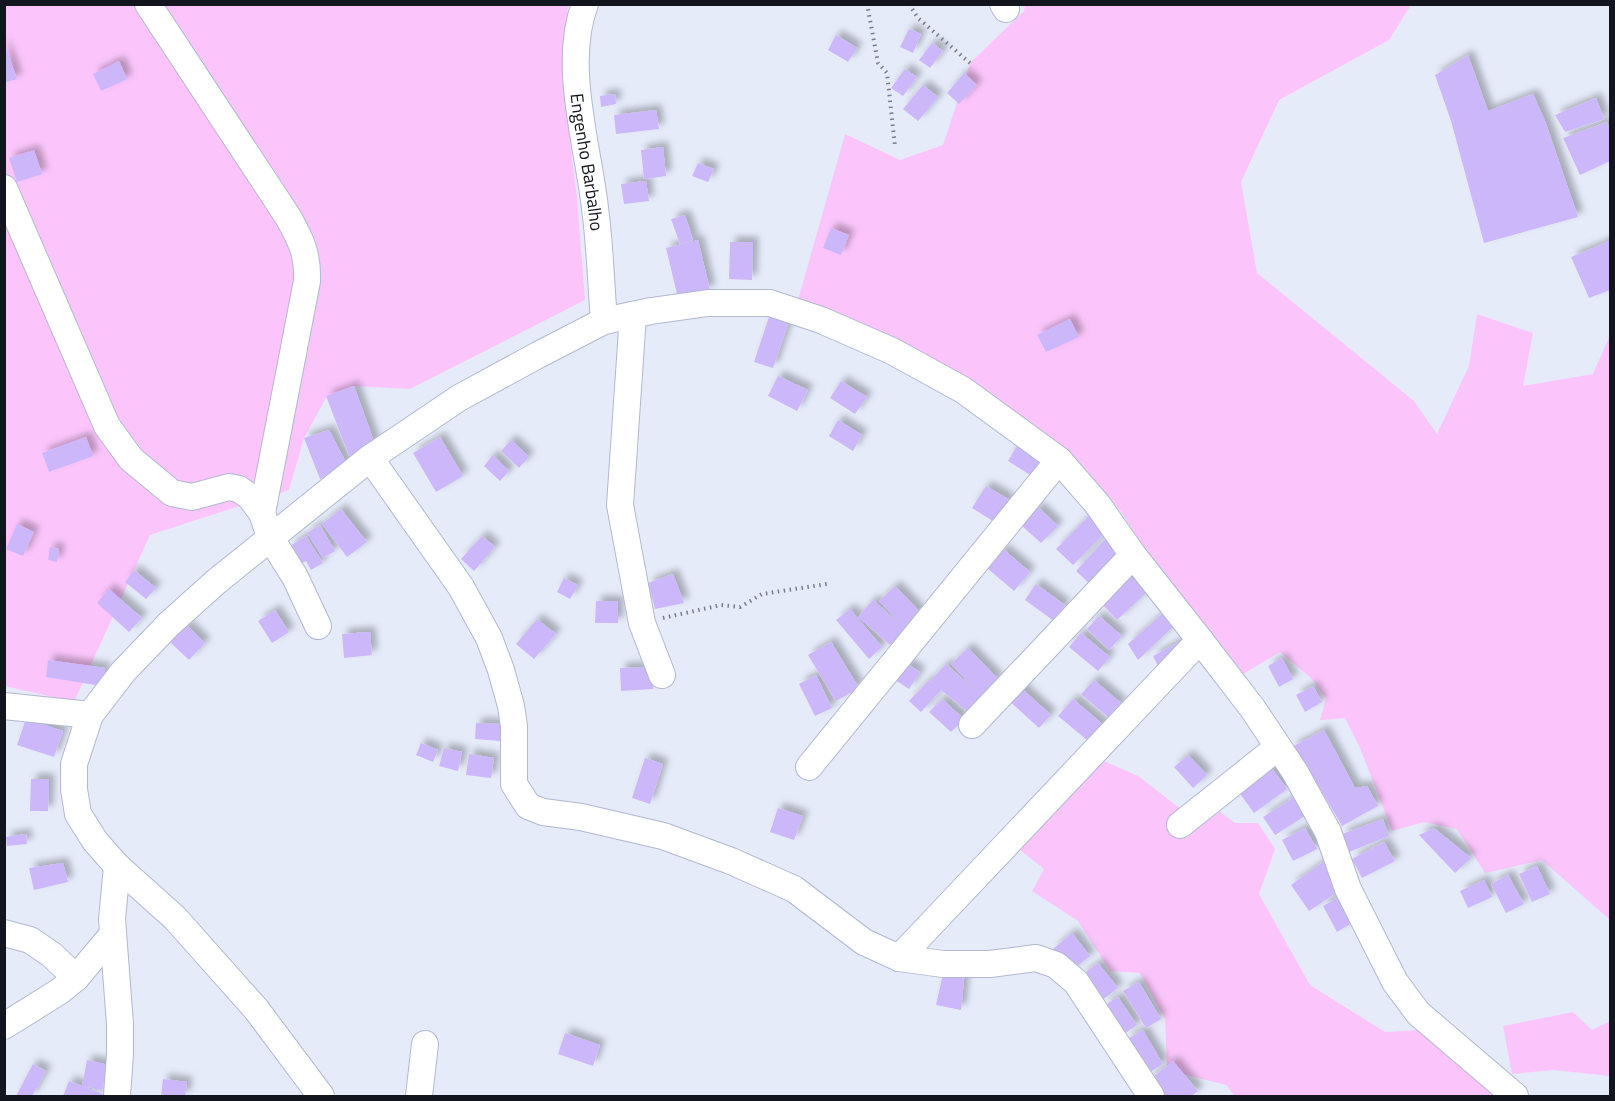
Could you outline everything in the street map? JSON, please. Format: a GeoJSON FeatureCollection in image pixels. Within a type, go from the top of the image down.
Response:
{"type":"FeatureCollection","features":[{"type":"Feature","properties":{"kind":"street"},"geometry":{"type":"LineString","coordinates":[[148,4],[282,208],[303,243],[308,265],[307,281],[262,513]]}},
{"type":"Feature","properties":{"kind":"street","name":"Engenho Barbalho"},"geometry":{"type":"LineString","coordinates":[[585,4],[578,35],[575,68],[595,207],[604,321]]}},
{"type":"Feature","properties":{"kind":"street"},"geometry":{"type":"LineString","coordinates":[[4,188],[106,426],[131,459],[172,493],[192,497],[229,487],[239,489],[249,496],[262,513],[270,537],[295,577],[318,626]]}},
{"type":"Feature","properties":{"kind":"street"},"geometry":{"type":"LineString","coordinates":[[321,1096],[241,993],[175,918],[117,866],[95,841],[78,814],[74,789],[75,764],[90,715],[123,672],[169,624],[217,581],[370,458],[459,398],[604,321],[708,303],[770,303],[821,320],[892,351],[963,390],[1059,460],[1098,505],[1133,555],[1200,640],[1295,772],[1328,831],[1348,889],[1395,982],[1418,1013],[1515,1096]]}},
{"type":"Feature","properties":{"kind":"street"},"geometry":{"type":"LineString","coordinates":[[633,315],[620,505],[642,622],[662,675]]}},
{"type":"Feature","properties":{"kind":"street"},"geometry":{"type":"LineString","coordinates":[[370,458],[461,587],[489,638],[511,706],[514,726],[514,784],[528,806],[543,812],[581,817],[663,837],[731,861],[794,889],[864,942],[899,958],[943,964],[990,964],[1036,958],[1056,965],[1076,982],[1151,1096]]}},
{"type":"Feature","properties":{"kind":"street"},"geometry":{"type":"LineString","coordinates":[[809,766],[1059,460]]}},
{"type":"Feature","properties":{"kind":"street"},"geometry":{"type":"LineString","coordinates":[[972,725],[1133,555]]}},
{"type":"Feature","properties":{"kind":"street"},"geometry":{"type":"LineString","coordinates":[[899,958],[1200,640]]}},
{"type":"Feature","properties":{"kind":"street"},"geometry":{"type":"LineString","coordinates":[[4,706],[90,715]]}},
{"type":"Feature","properties":{"kind":"street"},"geometry":{"type":"LineString","coordinates":[[1180,825],[1278,747]]}},
{"type":"Feature","properties":{"kind":"street"},"geometry":{"type":"LineString","coordinates":[[117,866],[112,919],[120,1024],[117,1096]]}},
{"type":"Feature","properties":{"kind":"street"},"geometry":{"type":"LineString","coordinates":[[4,933],[30,940],[52,955],[76,978]]}},
{"type":"Feature","properties":{"kind":"street"},"geometry":{"type":"LineString","coordinates":[[4,1026],[60,991],[76,978],[113,934]]}},
{"type":"Feature","properties":{"kind":"street"},"geometry":{"type":"LineString","coordinates":[[419,1096],[425,1044]]}},
{"type":"Feature","properties":{"kind":"path"},"geometry":{"type":"LineString","coordinates":[[871,4],[868,9],[878,63],[887,73],[895,146]]}},
{"type":"Feature","properties":{"kind":"path"},"geometry":{"type":"LineString","coordinates":[[909,4],[918,18],[970,63]]}},
{"type":"Feature","properties":{"kind":"path"},"geometry":{"type":"LineString","coordinates":[[642,622],[721,605],[740,607],[762,594],[827,584]]}},
{"type":"Feature","properties":{"kind":"shaded area"},"geometry":{"type":"Polygon","coordinates":[[[5,5],[568,5],[562,76],[577,198],[585,300],[410,389],[354,386],[327,396],[304,438],[289,490],[150,535],[74,702],[5,686],[5,5]]]}},
{"type":"Feature","properties":{"kind":"shaded area"},"geometry":{"type":"Polygon","coordinates":[[[1025,5],[1411,5],[1389,40],[1279,100],[1241,182],[1257,273],[1414,401],[1437,434],[1469,366],[1477,314],[1533,333],[1523,386],[1593,374],[1610,335],[1610,920],[1542,860],[1485,873],[1457,829],[1424,822],[1392,831],[1360,748],[1345,718],[1320,720],[1326,699],[1312,679],[1280,652],[1240,676],[1165,580],[1122,513],[1070,452],[960,379],[798,300],[845,134],[900,160],[943,145],[970,63],[1024,11],[1025,5]]]}},
{"type":"Feature","properties":{"kind":"shaded area"},"geometry":{"type":"Polygon","coordinates":[[[1104,761],[1138,776],[1186,813],[1205,801],[1235,823],[1258,823],[1275,849],[1259,894],[1310,985],[1385,1032],[1418,1030],[1498,1096],[1235,1096],[1226,1085],[1167,1070],[1165,1019],[1140,973],[1110,971],[1078,921],[1032,891],[1044,869],[1019,849],[1104,761]]]}},
{"type":"Feature","properties":{"kind":"shaded area"},"geometry":{"type":"Polygon","coordinates":[[[1573,1012],[1592,1030],[1610,1021],[1610,1076],[1553,1070],[1512,1074],[1503,1026],[1573,1012]]]}},
{"type":"Feature","properties":{"kind":"building"},"geometry":{"type":"Polygon","coordinates":[[[909,29],[921,34],[913,53],[900,47],[909,29]]]}},
{"type":"Feature","properties":{"kind":"building"},"geometry":{"type":"Polygon","coordinates":[[[836,35],[857,48],[848,62],[828,50],[836,35]]]}},
{"type":"Feature","properties":{"kind":"building"},"geometry":{"type":"Polygon","coordinates":[[[4,43],[17,79],[4,83],[4,43]]]}},
{"type":"Feature","properties":{"kind":"building"},"geometry":{"type":"Polygon","coordinates":[[[932,43],[943,51],[930,68],[919,60],[932,43]]]}},
{"type":"Feature","properties":{"kind":"building"},"geometry":{"type":"Polygon","coordinates":[[[1468,55],[1488,111],[1533,94],[1545,121],[1578,217],[1484,243],[1451,121],[1435,75],[1468,55]]]}},
{"type":"Feature","properties":{"kind":"building"},"geometry":{"type":"Polygon","coordinates":[[[119,61],[127,79],[101,91],[93,74],[119,61]]]}},
{"type":"Feature","properties":{"kind":"building"},"geometry":{"type":"Polygon","coordinates":[[[905,69],[917,77],[903,96],[891,88],[905,69]]]}},
{"type":"Feature","properties":{"kind":"building"},"geometry":{"type":"Polygon","coordinates":[[[964,73],[977,85],[959,104],[947,93],[964,73]]]}},
{"type":"Feature","properties":{"kind":"building"},"geometry":{"type":"Polygon","coordinates":[[[923,85],[938,97],[918,121],[903,109],[923,85]]]}},
{"type":"Feature","properties":{"kind":"building"},"geometry":{"type":"Polygon","coordinates":[[[615,94],[616,104],[601,107],[600,96],[615,94]]]}},
{"type":"Feature","properties":{"kind":"building"},"geometry":{"type":"Polygon","coordinates":[[[1596,98],[1604,119],[1565,132],[1555,115],[1596,98]]]}},
{"type":"Feature","properties":{"kind":"building"},"geometry":{"type":"Polygon","coordinates":[[[656,110],[659,129],[616,134],[614,115],[656,110]]]}},
{"type":"Feature","properties":{"kind":"building"},"geometry":{"type":"Polygon","coordinates":[[[1607,122],[1610,130],[1610,161],[1580,175],[1563,138],[1607,122]]]}},
{"type":"Feature","properties":{"kind":"building"},"geometry":{"type":"Polygon","coordinates":[[[663,147],[666,176],[644,179],[641,150],[663,147]]]}},
{"type":"Feature","properties":{"kind":"building"},"geometry":{"type":"Polygon","coordinates":[[[34,150],[42,174],[17,182],[9,158],[34,150]]]}},
{"type":"Feature","properties":{"kind":"building"},"geometry":{"type":"Polygon","coordinates":[[[698,163],[714,169],[708,182],[692,176],[698,163]]]}},
{"type":"Feature","properties":{"kind":"building"},"geometry":{"type":"Polygon","coordinates":[[[646,181],[649,201],[624,204],[621,184],[646,181]]]}},
{"type":"Feature","properties":{"kind":"building"},"geometry":{"type":"Polygon","coordinates":[[[685,215],[693,240],[680,244],[671,219],[685,215]]]}},
{"type":"Feature","properties":{"kind":"building"},"geometry":{"type":"Polygon","coordinates":[[[831,228],[849,235],[841,255],[823,248],[831,228]]]}},
{"type":"Feature","properties":{"kind":"building"},"geometry":{"type":"Polygon","coordinates":[[[698,240],[710,290],[678,298],[666,248],[698,240]]]}},
{"type":"Feature","properties":{"kind":"building"},"geometry":{"type":"Polygon","coordinates":[[[1610,241],[1610,290],[1589,298],[1571,257],[1610,241]]]}},
{"type":"Feature","properties":{"kind":"building"},"geometry":{"type":"Polygon","coordinates":[[[730,242],[753,242],[752,280],[729,279],[730,242]]]}},
{"type":"Feature","properties":{"kind":"building"},"geometry":{"type":"Polygon","coordinates":[[[769,317],[788,324],[773,368],[754,362],[769,317]]]}},
{"type":"Feature","properties":{"kind":"building"},"geometry":{"type":"Polygon","coordinates":[[[1070,319],[1079,337],[1046,352],[1037,335],[1070,319]]]}},
{"type":"Feature","properties":{"kind":"building"},"geometry":{"type":"Polygon","coordinates":[[[778,376],[808,390],[797,411],[768,396],[778,376]]]}},
{"type":"Feature","properties":{"kind":"building"},"geometry":{"type":"Polygon","coordinates":[[[841,381],[867,397],[855,414],[830,398],[841,381]]]}},
{"type":"Feature","properties":{"kind":"building"},"geometry":{"type":"Polygon","coordinates":[[[354,386],[376,447],[349,456],[326,396],[354,386]]]}},
{"type":"Feature","properties":{"kind":"building"},"geometry":{"type":"Polygon","coordinates":[[[838,420],[862,435],[853,451],[829,436],[838,420]]]}},
{"type":"Feature","properties":{"kind":"building"},"geometry":{"type":"Polygon","coordinates":[[[329,430],[349,468],[320,479],[304,438],[329,430]]]}},
{"type":"Feature","properties":{"kind":"building"},"geometry":{"type":"Polygon","coordinates":[[[86,437],[93,456],[49,472],[42,453],[86,437]]]}},
{"type":"Feature","properties":{"kind":"building"},"geometry":{"type":"Polygon","coordinates":[[[440,437],[463,476],[436,492],[413,453],[440,437]]]}},
{"type":"Feature","properties":{"kind":"building"},"geometry":{"type":"Polygon","coordinates":[[[511,440],[529,457],[519,468],[501,451],[511,440]]]}},
{"type":"Feature","properties":{"kind":"building"},"geometry":{"type":"Polygon","coordinates":[[[1018,444],[1046,461],[1035,478],[1008,461],[1018,444]]]}},
{"type":"Feature","properties":{"kind":"building"},"geometry":{"type":"Polygon","coordinates":[[[493,455],[509,471],[500,481],[484,466],[493,455]]]}},
{"type":"Feature","properties":{"kind":"building"},"geometry":{"type":"Polygon","coordinates":[[[986,486],[1010,500],[996,523],[972,508],[986,486]]]}},
{"type":"Feature","properties":{"kind":"building"},"geometry":{"type":"Polygon","coordinates":[[[1038,507],[1058,526],[1041,543],[1021,525],[1038,507]]]}},
{"type":"Feature","properties":{"kind":"building"},"geometry":{"type":"Polygon","coordinates":[[[341,509],[367,542],[347,557],[322,524],[341,509]]]}},
{"type":"Feature","properties":{"kind":"building"},"geometry":{"type":"Polygon","coordinates":[[[1090,515],[1107,531],[1073,565],[1056,549],[1090,515]]]}},
{"type":"Feature","properties":{"kind":"building"},"geometry":{"type":"Polygon","coordinates":[[[17,524],[34,532],[23,556],[6,549],[17,524]]]}},
{"type":"Feature","properties":{"kind":"building"},"geometry":{"type":"Polygon","coordinates":[[[320,525],[335,551],[323,558],[307,533],[320,525]]]}},
{"type":"Feature","properties":{"kind":"building"},"geometry":{"type":"Polygon","coordinates":[[[306,536],[323,563],[311,570],[306,561],[300,564],[290,546],[306,536]]]}},
{"type":"Feature","properties":{"kind":"building"},"geometry":{"type":"Polygon","coordinates":[[[482,536],[495,547],[474,571],[461,559],[482,536]]]}},
{"type":"Feature","properties":{"kind":"building"},"geometry":{"type":"Polygon","coordinates":[[[1108,536],[1125,552],[1093,587],[1076,571],[1108,536]]]}},
{"type":"Feature","properties":{"kind":"building"},"geometry":{"type":"Polygon","coordinates":[[[50,547],[59,549],[57,562],[48,560],[50,547]]]}},
{"type":"Feature","properties":{"kind":"building"},"geometry":{"type":"Polygon","coordinates":[[[1003,549],[1030,572],[1014,591],[987,568],[1003,549]]]}},
{"type":"Feature","properties":{"kind":"building"},"geometry":{"type":"Polygon","coordinates":[[[134,570],[156,588],[146,599],[125,582],[134,570]]]}},
{"type":"Feature","properties":{"kind":"building"},"geometry":{"type":"Polygon","coordinates":[[[1127,573],[1146,593],[1117,620],[1098,600],[1127,573]]]}},
{"type":"Feature","properties":{"kind":"building"},"geometry":{"type":"Polygon","coordinates":[[[673,574],[684,603],[655,609],[648,583],[673,574]]]}},
{"type":"Feature","properties":{"kind":"building"},"geometry":{"type":"Polygon","coordinates":[[[564,578],[578,585],[570,599],[557,592],[564,578]]]}},
{"type":"Feature","properties":{"kind":"building"},"geometry":{"type":"Polygon","coordinates":[[[1036,584],[1065,605],[1054,621],[1025,600],[1036,584]]]}},
{"type":"Feature","properties":{"kind":"building"},"geometry":{"type":"Polygon","coordinates":[[[895,586],[921,613],[890,645],[858,617],[873,600],[903,626],[879,601],[895,586]]]}},
{"type":"Feature","properties":{"kind":"building"},"geometry":{"type":"Polygon","coordinates":[[[109,589],[142,618],[129,632],[97,603],[109,589]]]}},
{"type":"Feature","properties":{"kind":"building"},"geometry":{"type":"Polygon","coordinates":[[[596,601],[618,601],[618,623],[595,623],[596,601]]]}},
{"type":"Feature","properties":{"kind":"building"},"geometry":{"type":"Polygon","coordinates":[[[850,609],[882,647],[869,659],[836,620],[850,609]]]}},
{"type":"Feature","properties":{"kind":"building"},"geometry":{"type":"Polygon","coordinates":[[[275,610],[289,632],[272,643],[258,621],[275,610]]]}},
{"type":"Feature","properties":{"kind":"building"},"geometry":{"type":"Polygon","coordinates":[[[1163,613],[1175,625],[1138,660],[1128,644],[1163,613]]]}},
{"type":"Feature","properties":{"kind":"building"},"geometry":{"type":"Polygon","coordinates":[[[1099,616],[1122,636],[1109,650],[1087,629],[1099,616]]]}},
{"type":"Feature","properties":{"kind":"building"},"geometry":{"type":"Polygon","coordinates":[[[537,619],[556,634],[534,659],[516,644],[537,619]]]}},
{"type":"Feature","properties":{"kind":"building"},"geometry":{"type":"Polygon","coordinates":[[[187,625],[205,643],[189,660],[170,642],[187,625]]]}},
{"type":"Feature","properties":{"kind":"building"},"geometry":{"type":"Polygon","coordinates":[[[370,632],[372,655],[344,658],[342,634],[370,632]]]}},
{"type":"Feature","properties":{"kind":"building"},"geometry":{"type":"Polygon","coordinates":[[[1081,633],[1110,657],[1098,671],[1069,647],[1081,633]]]}},
{"type":"Feature","properties":{"kind":"building"},"geometry":{"type":"Polygon","coordinates":[[[831,642],[859,688],[836,701],[808,655],[831,642]]]}},
{"type":"Feature","properties":{"kind":"building"},"geometry":{"type":"Polygon","coordinates":[[[1179,642],[1185,654],[1159,668],[1153,656],[1179,642]]]}},
{"type":"Feature","properties":{"kind":"building"},"geometry":{"type":"Polygon","coordinates":[[[968,648],[998,679],[967,711],[941,690],[921,712],[909,701],[929,680],[938,687],[931,680],[946,664],[977,691],[951,664],[968,648]]]}},
{"type":"Feature","properties":{"kind":"building"},"geometry":{"type":"Polygon","coordinates":[[[1282,658],[1293,679],[1279,687],[1268,666],[1282,658]]]}},
{"type":"Feature","properties":{"kind":"building"},"geometry":{"type":"Polygon","coordinates":[[[48,660],[105,668],[102,686],[46,677],[48,660]]]}},
{"type":"Feature","properties":{"kind":"building"},"geometry":{"type":"Polygon","coordinates":[[[906,663],[920,672],[909,689],[895,680],[906,663]]]}},
{"type":"Feature","properties":{"kind":"building"},"geometry":{"type":"Polygon","coordinates":[[[652,667],[653,689],[621,691],[620,668],[652,667]]]}},
{"type":"Feature","properties":{"kind":"building"},"geometry":{"type":"Polygon","coordinates":[[[816,675],[832,708],[815,716],[799,684],[816,675]]]}},
{"type":"Feature","properties":{"kind":"building"},"geometry":{"type":"Polygon","coordinates":[[[1094,680],[1122,704],[1109,718],[1081,694],[1094,680]]]}},
{"type":"Feature","properties":{"kind":"building"},"geometry":{"type":"Polygon","coordinates":[[[1018,685],[1051,715],[1039,728],[1006,698],[1018,685]]]}},
{"type":"Feature","properties":{"kind":"building"},"geometry":{"type":"Polygon","coordinates":[[[1313,686],[1322,702],[1305,712],[1296,695],[1313,686]]]}},
{"type":"Feature","properties":{"kind":"building"},"geometry":{"type":"Polygon","coordinates":[[[942,699],[964,719],[951,732],[929,712],[942,699]]]}},
{"type":"Feature","properties":{"kind":"building"},"geometry":{"type":"Polygon","coordinates":[[[1073,699],[1106,727],[1092,744],[1058,716],[1073,699]]]}},
{"type":"Feature","properties":{"kind":"building"},"geometry":{"type":"Polygon","coordinates":[[[26,719],[63,731],[54,757],[17,745],[26,719]]]}},
{"type":"Feature","properties":{"kind":"building"},"geometry":{"type":"Polygon","coordinates":[[[476,723],[501,724],[500,741],[475,739],[476,723]]]}},
{"type":"Feature","properties":{"kind":"building"},"geometry":{"type":"Polygon","coordinates":[[[1324,730],[1355,788],[1367,786],[1378,806],[1342,826],[1309,770],[1306,772],[1292,747],[1324,730]]]}},
{"type":"Feature","properties":{"kind":"building"},"geometry":{"type":"Polygon","coordinates":[[[421,743],[438,750],[433,762],[416,755],[421,743]]]}},
{"type":"Feature","properties":{"kind":"building"},"geometry":{"type":"Polygon","coordinates":[[[444,748],[462,752],[458,771],[439,766],[444,748]]]}},
{"type":"Feature","properties":{"kind":"building"},"geometry":{"type":"Polygon","coordinates":[[[469,754],[494,758],[491,778],[466,775],[469,754]]]}},
{"type":"Feature","properties":{"kind":"building"},"geometry":{"type":"Polygon","coordinates":[[[1188,755],[1207,775],[1193,788],[1174,767],[1188,755]]]}},
{"type":"Feature","properties":{"kind":"building"},"geometry":{"type":"Polygon","coordinates":[[[645,758],[663,764],[650,804],[632,798],[645,758]]]}},
{"type":"Feature","properties":{"kind":"building"},"geometry":{"type":"Polygon","coordinates":[[[1271,767],[1287,789],[1254,813],[1238,791],[1271,767]]]}},
{"type":"Feature","properties":{"kind":"building"},"geometry":{"type":"Polygon","coordinates":[[[31,779],[49,779],[48,811],[30,811],[31,779]]]}},
{"type":"Feature","properties":{"kind":"building"},"geometry":{"type":"Polygon","coordinates":[[[1296,796],[1308,814],[1275,835],[1263,817],[1296,796]]]}},
{"type":"Feature","properties":{"kind":"building"},"geometry":{"type":"Polygon","coordinates":[[[778,808],[803,816],[794,840],[770,832],[778,808]]]}},
{"type":"Feature","properties":{"kind":"building"},"geometry":{"type":"Polygon","coordinates":[[[1383,819],[1389,836],[1349,852],[1342,834],[1383,819]]]}},
{"type":"Feature","properties":{"kind":"building"},"geometry":{"type":"Polygon","coordinates":[[[1305,828],[1317,849],[1293,861],[1282,840],[1305,828]]]}},
{"type":"Feature","properties":{"kind":"building"},"geometry":{"type":"Polygon","coordinates":[[[1434,828],[1471,858],[1455,873],[1419,835],[1434,828]]]}},
{"type":"Feature","properties":{"kind":"building"},"geometry":{"type":"Polygon","coordinates":[[[26,834],[27,844],[7,846],[6,837],[26,834]]]}},
{"type":"Feature","properties":{"kind":"building"},"geometry":{"type":"Polygon","coordinates":[[[1384,842],[1395,861],[1362,878],[1352,859],[1384,842]]]}},
{"type":"Feature","properties":{"kind":"building"},"geometry":{"type":"Polygon","coordinates":[[[1323,862],[1342,889],[1309,911],[1291,885],[1323,862]]]}},
{"type":"Feature","properties":{"kind":"building"},"geometry":{"type":"Polygon","coordinates":[[[63,863],[68,882],[34,890],[29,868],[63,863]]]}},
{"type":"Feature","properties":{"kind":"building"},"geometry":{"type":"Polygon","coordinates":[[[1537,866],[1550,894],[1532,902],[1519,874],[1537,866]]]}},
{"type":"Feature","properties":{"kind":"building"},"geometry":{"type":"Polygon","coordinates":[[[1508,875],[1524,904],[1506,913],[1491,884],[1508,875]]]}},
{"type":"Feature","properties":{"kind":"building"},"geometry":{"type":"Polygon","coordinates":[[[1484,880],[1492,897],[1468,908],[1460,891],[1484,880]]]}},
{"type":"Feature","properties":{"kind":"building"},"geometry":{"type":"Polygon","coordinates":[[[1341,896],[1354,922],[1337,932],[1323,906],[1341,896]]]}},
{"type":"Feature","properties":{"kind":"building"},"geometry":{"type":"Polygon","coordinates":[[[1072,933],[1090,956],[1071,971],[1053,949],[1072,933]]]}},
{"type":"Feature","properties":{"kind":"building"},"geometry":{"type":"Polygon","coordinates":[[[1098,963],[1118,988],[1101,1001],[1081,976],[1098,963]]]}},
{"type":"Feature","properties":{"kind":"building"},"geometry":{"type":"Polygon","coordinates":[[[945,965],[965,970],[961,1010],[936,1005],[945,965]]]}},
{"type":"Feature","properties":{"kind":"building"},"geometry":{"type":"Polygon","coordinates":[[[1139,982],[1161,1019],[1146,1028],[1123,991],[1139,982]]]}},
{"type":"Feature","properties":{"kind":"building"},"geometry":{"type":"Polygon","coordinates":[[[1118,997],[1137,1025],[1124,1034],[1105,1005],[1118,997]]]}},
{"type":"Feature","properties":{"kind":"building"},"geometry":{"type":"Polygon","coordinates":[[[1143,1030],[1163,1064],[1147,1074],[1127,1039],[1143,1030]]]}},
{"type":"Feature","properties":{"kind":"building"},"geometry":{"type":"Polygon","coordinates":[[[565,1033],[600,1045],[593,1066],[558,1054],[565,1033]]]}},
{"type":"Feature","properties":{"kind":"building"},"geometry":{"type":"Polygon","coordinates":[[[87,1060],[108,1065],[102,1090],[82,1086],[87,1060]]]}},
{"type":"Feature","properties":{"kind":"building"},"geometry":{"type":"Polygon","coordinates":[[[1173,1061],[1198,1091],[1191,1096],[1160,1096],[1148,1081],[1173,1061]]]}},
{"type":"Feature","properties":{"kind":"building"},"geometry":{"type":"Polygon","coordinates":[[[33,1064],[46,1071],[32,1096],[16,1096],[33,1064]]]}},
{"type":"Feature","properties":{"kind":"building"},"geometry":{"type":"Polygon","coordinates":[[[163,1079],[187,1082],[185,1096],[161,1096],[163,1079]]]}},
{"type":"Feature","properties":{"kind":"building"},"geometry":{"type":"Polygon","coordinates":[[[69,1081],[103,1094],[102,1096],[63,1096],[69,1081]]]}}]}
